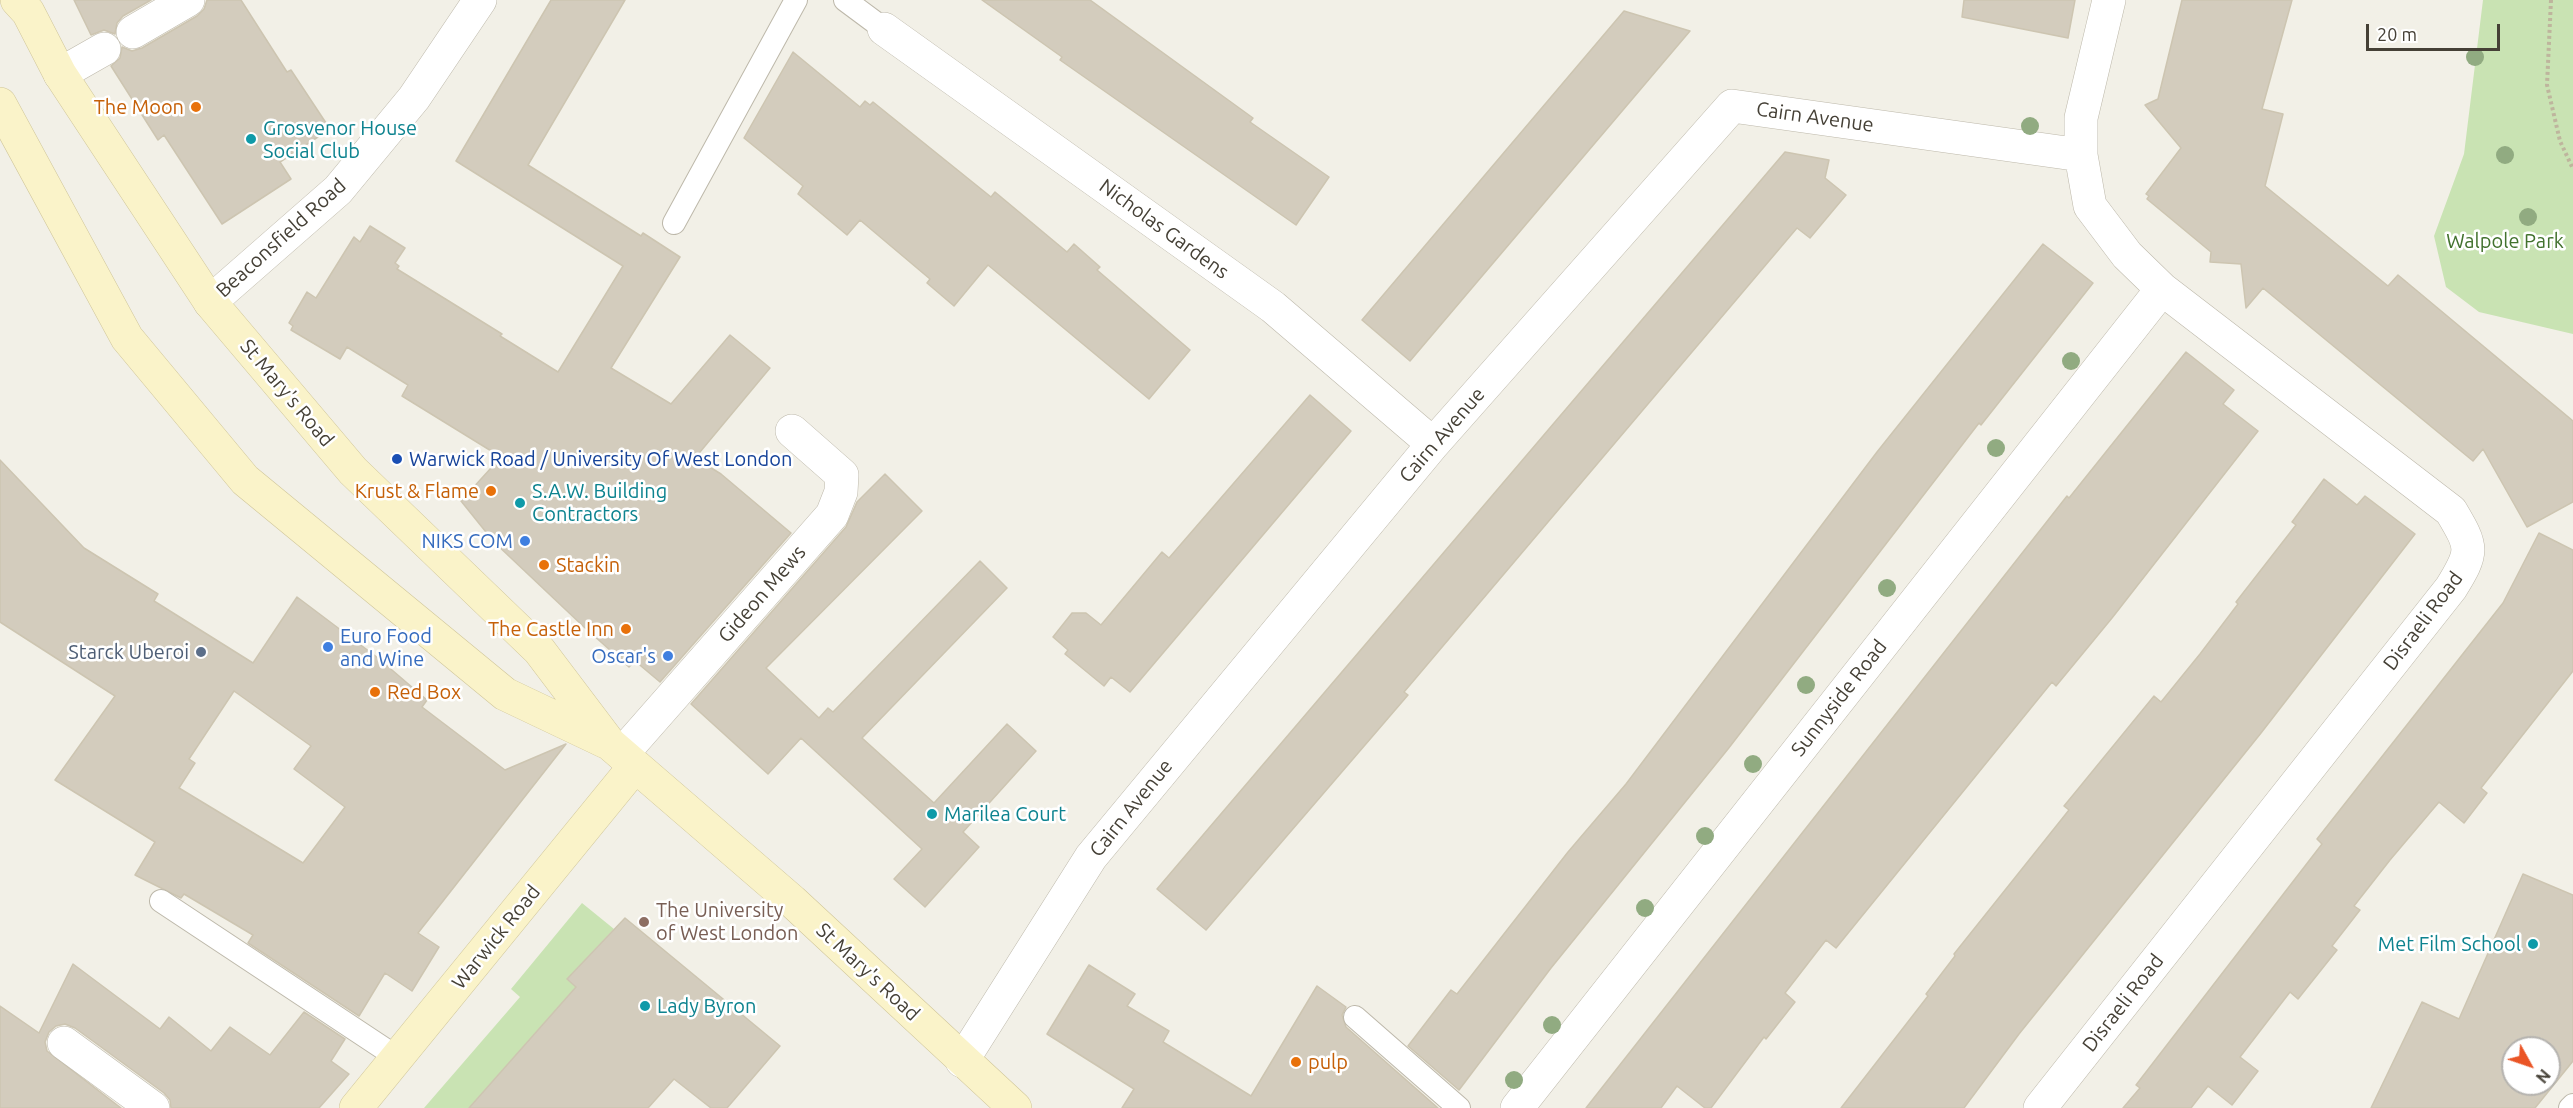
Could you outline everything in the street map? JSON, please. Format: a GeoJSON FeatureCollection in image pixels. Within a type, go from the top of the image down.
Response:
{"type":"FeatureCollection","features":[{"type":"Feature","properties":{"kind":"main road","name":"St Mary's Road"},"geometry":{"type":"LineString","coordinates":[[17,0],[28,12],[60,74],[210,302],[353,471],[539,650],[622,755],[792,901],[962,1061],[1016,1108]]}},
{"type":"Feature","properties":{"kind":"main road","name":"St Mary's Road"},"geometry":{"type":"LineString","coordinates":[[0,104],[127,338],[244,480],[505,694],[622,755]]}},
{"type":"Feature","properties":{"kind":"main road","name":"Warwick Road"},"geometry":{"type":"LineString","coordinates":[[356,1108],[398,1058],[622,755]]}},
{"type":"Feature","properties":{"kind":"street"},"geometry":{"type":"LineString","coordinates":[[133,32],[188,0]]}},
{"type":"Feature","properties":{"kind":"street","name":"Beaconsfield Road"},"geometry":{"type":"LineString","coordinates":[[210,302],[338,190],[414,98],[480,0]]}},
{"type":"Feature","properties":{"kind":"street","name":"Disraeli Road"},"geometry":{"type":"LineString","coordinates":[[2040,1108],[2451,588],[2466,564],[2468,540],[2451,512],[2162,289],[2127,255],[2090,206],[2081,155],[2081,118],[2109,0]]}},
{"type":"Feature","properties":{"kind":"street","name":"Nicholas Gardens"},"geometry":{"type":"LineString","coordinates":[[884,28],[1273,307],[1433,444]]}},
{"type":"Feature","properties":{"kind":"street"},"geometry":{"type":"LineString","coordinates":[[60,74],[104,49]]}},
{"type":"Feature","properties":{"kind":"street","name":"Cairn Avenue"},"geometry":{"type":"LineString","coordinates":[[962,1061],[1090,857],[1433,444],[1732,105],[2081,155]]}},
{"type":"Feature","properties":{"kind":"street","name":"Sunnyside Road"},"geometry":{"type":"LineString","coordinates":[[1517,1108],[2162,289]]}},
{"type":"Feature","properties":{"kind":"street","name":"Gideon Mews"},"geometry":{"type":"LineString","coordinates":[[622,755],[832,515],[841,492],[842,475],[792,432]]}},
{"type":"Feature","properties":{"kind":"street"},"geometry":{"type":"LineString","coordinates":[[64,1043],[153,1108]]}},
{"type":"Feature","properties":{"kind":"lane"},"geometry":{"type":"LineString","coordinates":[[674,223],[796,0]]}},
{"type":"Feature","properties":{"kind":"lane"},"geometry":{"type":"LineString","coordinates":[[844,0],[884,28]]}},
{"type":"Feature","properties":{"kind":"lane"},"geometry":{"type":"LineString","coordinates":[[161,902],[398,1058]]}},
{"type":"Feature","properties":{"kind":"lane"},"geometry":{"type":"LineString","coordinates":[[1355,1017],[1459,1108]]}},
{"type":"Feature","properties":{"kind":"path"},"geometry":{"type":"LineString","coordinates":[[2551,0],[2547,85],[2560,141],[2573,169]]}},
{"type":"Feature","properties":{"kind":"green space","name":"Walpole Park"},"geometry":{"type":"Polygon","coordinates":[[[2483,0],[2573,0],[2573,334],[2479,312],[2446,287],[2434,236],[2464,154],[2483,0]]]}},
{"type":"Feature","properties":{"kind":"green space"},"geometry":{"type":"Polygon","coordinates":[[[582,903],[614,929],[567,979],[576,987],[469,1108],[424,1108],[520,997],[511,989],[582,903]]]}},
{"type":"Feature","properties":{"kind":"building"},"geometry":{"type":"Polygon","coordinates":[[[74,0],[151,0],[123,16],[117,23],[115,34],[104,30],[91,35],[74,0]]]}},
{"type":"Feature","properties":{"kind":"building"},"geometry":{"type":"Polygon","coordinates":[[[207,0],[241,0],[287,72],[291,70],[330,129],[280,162],[291,179],[222,224],[164,135],[158,140],[111,66],[120,58],[122,47],[132,51],[142,48],[197,16],[204,9],[207,0]]]}},
{"type":"Feature","properties":{"kind":"building"},"geometry":{"type":"Polygon","coordinates":[[[551,0],[625,0],[528,165],[641,236],[643,233],[680,257],[611,368],[671,404],[730,335],[770,368],[695,458],[721,474],[791,533],[660,682],[635,661],[629,667],[584,627],[494,542],[461,501],[501,457],[402,396],[408,385],[347,347],[340,359],[291,330],[293,326],[289,323],[307,292],[316,298],[354,237],[360,242],[370,226],[405,248],[395,263],[399,266],[397,269],[502,334],[500,336],[558,372],[623,266],[456,161],[551,0]]]}},
{"type":"Feature","properties":{"kind":"building"},"geometry":{"type":"Polygon","coordinates":[[[982,0],[1090,0],[1253,118],[1250,122],[1329,177],[1296,225],[1060,60],[1062,57],[982,0]]]}},
{"type":"Feature","properties":{"kind":"building"},"geometry":{"type":"Polygon","coordinates":[[[1964,0],[2075,0],[2068,38],[1962,17],[1964,0]]]}},
{"type":"Feature","properties":{"kind":"building"},"geometry":{"type":"Polygon","coordinates":[[[2182,0],[2292,0],[2262,109],[2283,114],[2265,186],[2388,286],[2398,275],[2573,421],[2573,502],[2527,527],[2483,449],[2473,461],[2263,288],[2246,308],[2241,264],[2210,262],[2211,252],[2147,199],[2149,196],[2146,194],[2181,148],[2145,105],[2158,99],[2182,0]]]}},
{"type":"Feature","properties":{"kind":"building"},"geometry":{"type":"Polygon","coordinates":[[[1624,11],[1690,31],[1410,361],[1362,320],[1624,11]]]}},
{"type":"Feature","properties":{"kind":"building"},"geometry":{"type":"Polygon","coordinates":[[[793,52],[860,107],[865,101],[870,105],[873,102],[991,197],[995,192],[1067,252],[1074,244],[1100,267],[1097,270],[1190,350],[1149,399],[988,265],[954,306],[927,283],[930,279],[860,220],[847,235],[798,194],[803,186],[744,138],[793,52]]]}},
{"type":"Feature","properties":{"kind":"building"},"geometry":{"type":"Polygon","coordinates":[[[1785,152],[1829,160],[1825,178],[1846,195],[1810,238],[1797,228],[1404,692],[1408,695],[1206,930],[1157,889],[1785,152]]]}},
{"type":"Feature","properties":{"kind":"building"},"geometry":{"type":"Polygon","coordinates":[[[2043,244],[2093,283],[1981,425],[1979,423],[1728,749],[1551,968],[1459,1090],[1408,1046],[1451,990],[1457,994],[1568,852],[1626,784],[1877,452],[2043,244]]]}},
{"type":"Feature","properties":{"kind":"building"},"geometry":{"type":"Polygon","coordinates":[[[2186,352],[2234,390],[2223,404],[2258,431],[2112,618],[2056,686],[2052,682],[1836,948],[1826,940],[1785,993],[1795,1002],[1766,1039],[1764,1037],[1711,1108],[1705,1108],[1677,1086],[1661,1108],[1586,1108],[2067,496],[2069,498],[2186,352]]]}},
{"type":"Feature","properties":{"kind":"building"},"geometry":{"type":"Polygon","coordinates":[[[1310,395],[1351,431],[1130,692],[1111,677],[1104,686],[1065,654],[1068,650],[1053,637],[1072,613],[1086,613],[1101,625],[1162,552],[1169,558],[1310,395]]]}},
{"type":"Feature","properties":{"kind":"building"},"geometry":{"type":"Polygon","coordinates":[[[0,460],[84,548],[158,594],[154,601],[253,663],[297,597],[378,658],[427,700],[422,707],[505,770],[566,744],[418,933],[439,947],[412,991],[385,973],[359,1016],[248,943],[253,935],[184,894],[181,898],[135,875],[155,842],[55,780],[115,696],[0,622],[0,460]],[[234,691],[189,759],[195,763],[179,788],[303,863],[345,807],[294,769],[311,746],[234,691]]]}},
{"type":"Feature","properties":{"kind":"building"},"geometry":{"type":"Polygon","coordinates":[[[885,474],[922,511],[766,668],[819,718],[828,708],[833,712],[980,561],[1007,588],[862,738],[934,803],[1007,724],[1036,751],[963,832],[979,847],[925,907],[894,879],[922,849],[801,738],[768,774],[691,704],[846,527],[857,502],[885,474]]]}},
{"type":"Feature","properties":{"kind":"building"},"geometry":{"type":"Polygon","coordinates":[[[2324,479],[2357,505],[2365,496],[2415,534],[2261,733],[2019,1034],[1964,1108],[1841,1108],[1928,996],[1926,994],[1955,956],[1954,954],[2069,810],[2064,806],[2154,696],[2161,702],[2200,654],[2238,604],[2236,602],[2296,525],[2292,522],[2324,479]]]}},
{"type":"Feature","properties":{"kind":"building"},"geometry":{"type":"Polygon","coordinates":[[[2539,533],[2573,550],[2573,671],[2481,788],[2487,793],[2464,823],[2439,802],[2390,860],[2354,906],[2360,910],[2332,946],[2337,950],[2298,999],[2290,992],[2240,1057],[2258,1071],[2232,1105],[2208,1086],[2191,1108],[2123,1108],[2140,1088],[2136,1085],[2322,844],[2317,839],[2503,603],[2539,533]]]}},
{"type":"Feature","properties":{"kind":"building","name":"Met Film School"},"geometry":{"type":"Polygon","coordinates":[[[2523,874],[2573,895],[2573,1061],[2561,1076],[2561,1036],[2501,1036],[2501,1096],[2545,1096],[2535,1108],[2371,1108],[2422,1002],[2459,1019],[2523,874]]]}},
{"type":"Feature","properties":{"kind":"building","name":"Lady Byron"},"geometry":{"type":"Polygon","coordinates":[[[625,918],[780,1046],[727,1108],[711,1108],[674,1079],[648,1108],[469,1108],[576,987],[567,979],[625,918]]]}},
{"type":"Feature","properties":{"kind":"building"},"geometry":{"type":"Polygon","coordinates":[[[73,964],[160,1029],[169,1017],[211,1051],[230,1027],[270,1055],[304,1012],[345,1039],[331,1061],[349,1074],[319,1108],[171,1108],[170,1100],[164,1093],[75,1028],[65,1024],[56,1026],[49,1032],[45,1042],[47,1051],[121,1108],[0,1108],[0,1006],[39,1033],[73,964]]]}},
{"type":"Feature","properties":{"kind":"building"},"geometry":{"type":"Polygon","coordinates":[[[1089,965],[1135,994],[1127,1006],[1169,1031],[1163,1042],[1251,1096],[1317,986],[1346,1007],[1342,1015],[1346,1027],[1438,1108],[1122,1108],[1134,1089],[1047,1034],[1089,965]]]}},
{"type":"Feature","properties":{"kind":"place","name":"The Moon"},"geometry":{"type":"Point","coordinates":[196,107]}},
{"type":"Feature","properties":{"kind":"place","name":"Grosvenor House Social Club"},"geometry":{"type":"Point","coordinates":[251,139]}},
{"type":"Feature","properties":{"kind":"place","name":"Warwick Road / University Of West London"},"geometry":{"type":"Point","coordinates":[397,459]}},
{"type":"Feature","properties":{"kind":"place","name":"Krust & Flame"},"geometry":{"type":"Point","coordinates":[491,491]}},
{"type":"Feature","properties":{"kind":"place","name":"S.A.W. Building Contractors"},"geometry":{"type":"Point","coordinates":[520,503]}},
{"type":"Feature","properties":{"kind":"place","name":"NIKS COM"},"geometry":{"type":"Point","coordinates":[525,541]}},
{"type":"Feature","properties":{"kind":"place","name":"Stackin"},"geometry":{"type":"Point","coordinates":[544,565]}},
{"type":"Feature","properties":{"kind":"place","name":"The Castle Inn"},"geometry":{"type":"Point","coordinates":[626,629]}},
{"type":"Feature","properties":{"kind":"place","name":"Euro Food and Wine"},"geometry":{"type":"Point","coordinates":[328,647]}},
{"type":"Feature","properties":{"kind":"place","name":"Starck Uberoi"},"geometry":{"type":"Point","coordinates":[201,652]}},
{"type":"Feature","properties":{"kind":"place","name":"Oscar's"},"geometry":{"type":"Point","coordinates":[668,656]}},
{"type":"Feature","properties":{"kind":"place","name":"Red Box"},"geometry":{"type":"Point","coordinates":[375,692]}},
{"type":"Feature","properties":{"kind":"place","name":"Marilea Court"},"geometry":{"type":"Point","coordinates":[932,814]}},
{"type":"Feature","properties":{"kind":"place","name":"The University of West London"},"geometry":{"type":"Point","coordinates":[644,922]}},
{"type":"Feature","properties":{"kind":"place","name":"Met Film School"},"geometry":{"type":"Point","coordinates":[2533,944]}},
{"type":"Feature","properties":{"kind":"place","name":"Lady Byron"},"geometry":{"type":"Point","coordinates":[645,1006]}},
{"type":"Feature","properties":{"kind":"place","name":"pulp"},"geometry":{"type":"Point","coordinates":[1296,1062]}}]}
